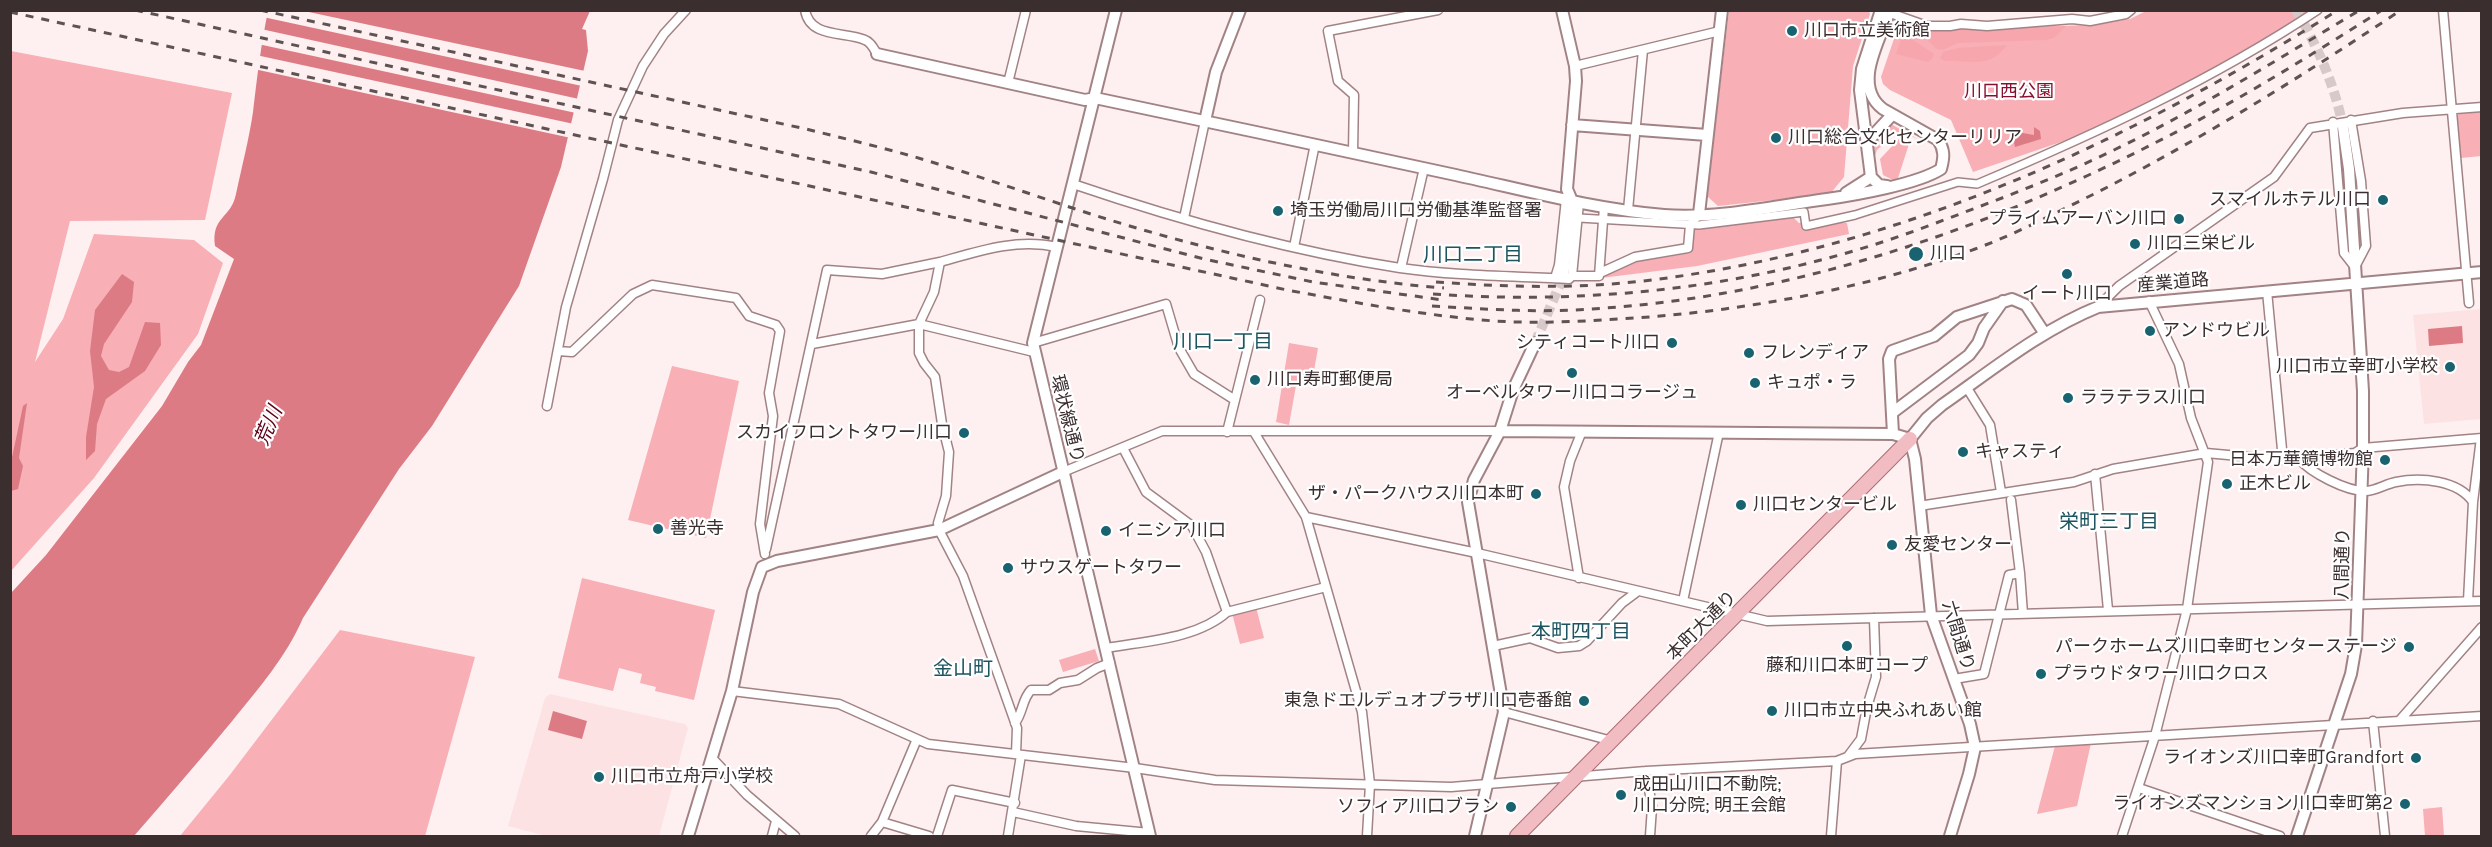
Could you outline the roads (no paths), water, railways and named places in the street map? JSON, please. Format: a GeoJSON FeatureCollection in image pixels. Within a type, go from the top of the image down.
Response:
{"type":"FeatureCollection","features":[{"type":"Feature","properties":{"kind":"main road","name":"本町大通り"},"geometry":{"type":"LineString","coordinates":[[1517,837],[1910,439]]}},
{"type":"Feature","properties":{"kind":"street"},"geometry":{"type":"LineString","coordinates":[[548,406],[566,308],[618,120],[643,66],[664,34],[686,10]]}},
{"type":"Feature","properties":{"kind":"street"},"geometry":{"type":"LineString","coordinates":[[805,10],[813,26],[866,40],[877,54],[1085,100],[1095,98],[1353,152],[1572,201],[1664,214],[1750,210],[1856,195],[1941,169],[1944,155],[1938,140],[1892,115],[1877,104],[1870,92],[1872,60],[1887,11]]}},
{"type":"Feature","properties":{"kind":"street"},"geometry":{"type":"LineString","coordinates":[[1008,83],[1026,10]]}},
{"type":"Feature","properties":{"kind":"street","name":"環状線通り"},"geometry":{"type":"LineString","coordinates":[[1116,10],[1034,347],[1150,835]]}},
{"type":"Feature","properties":{"kind":"street"},"geometry":{"type":"LineString","coordinates":[[1184,218],[1216,72],[1240,10]]}},
{"type":"Feature","properties":{"kind":"street"},"geometry":{"type":"LineString","coordinates":[[1353,152],[1354,95],[1338,81],[1328,31],[1438,10]]}},
{"type":"Feature","properties":{"kind":"street"},"geometry":{"type":"LineString","coordinates":[[1562,10],[1575,66],[1568,189],[1579,218],[1564,277]]}},
{"type":"Feature","properties":{"kind":"street"},"geometry":{"type":"LineString","coordinates":[[1073,184],[1184,218],[1294,247],[1401,268],[1503,277],[1599,276],[1600,273],[1635,258],[1688,248],[1690,225],[1699,214],[1722,10]]}},
{"type":"Feature","properties":{"kind":"street"},"geometry":{"type":"LineString","coordinates":[[1887,11],[1927,26],[1960,24],[1987,26],[2072,19],[2090,21],[2126,14],[2131,10]]}},
{"type":"Feature","properties":{"kind":"street"},"geometry":{"type":"LineString","coordinates":[[1579,218],[1690,225],[1804,212],[1806,226],[1856,215],[1958,182],[1977,184],[2086,138],[2262,47],[2318,10]]}},
{"type":"Feature","properties":{"kind":"street"},"geometry":{"type":"LineString","coordinates":[[2443,10],[2469,303]]}},
{"type":"Feature","properties":{"kind":"street"},"geometry":{"type":"LineString","coordinates":[[1887,11],[1860,80],[1860,104],[1871,177],[1879,185],[1887,186]]}},
{"type":"Feature","properties":{"kind":"street"},"geometry":{"type":"LineString","coordinates":[[1575,66],[1720,31]]}},
{"type":"Feature","properties":{"kind":"street"},"geometry":{"type":"LineString","coordinates":[[1628,210],[1642,50]]}},
{"type":"Feature","properties":{"kind":"street"},"geometry":{"type":"LineString","coordinates":[[2098,307],[2119,286],[2274,177],[2310,128],[2481,106]]}},
{"type":"Feature","properties":{"kind":"street"},"geometry":{"type":"LineString","coordinates":[[1866,143],[1892,115]]}},
{"type":"Feature","properties":{"kind":"street","name":"八間通り"},"geometry":{"type":"LineString","coordinates":[[2297,837],[2355,660],[2359,603],[2363,391],[2349,169],[2342,123]]}},
{"type":"Feature","properties":{"kind":"street"},"geometry":{"type":"LineString","coordinates":[[1572,125],[1707,135]]}},
{"type":"Feature","properties":{"kind":"street"},"geometry":{"type":"LineString","coordinates":[[1294,247],[1315,144]]}},
{"type":"Feature","properties":{"kind":"street"},"geometry":{"type":"LineString","coordinates":[[1401,268],[1424,168]]}},
{"type":"Feature","properties":{"kind":"street"},"geometry":{"type":"LineString","coordinates":[[1825,199],[1850,191],[1871,177]]}},
{"type":"Feature","properties":{"kind":"street"},"geometry":{"type":"LineString","coordinates":[[1564,277],[1572,201]]}},
{"type":"Feature","properties":{"kind":"street"},"geometry":{"type":"LineString","coordinates":[[1600,273],[1604,207]]}},
{"type":"Feature","properties":{"kind":"street"},"geometry":{"type":"LineString","coordinates":[[688,837],[732,691],[753,592],[765,554],[827,270],[882,274],[940,262],[994,247],[1033,242],[1058,246]]}},
{"type":"Feature","properties":{"kind":"street"},"geometry":{"type":"LineString","coordinates":[[940,262],[934,292],[919,324],[919,353],[935,377],[949,452],[946,496],[938,523],[939,530],[963,576],[1015,723],[1019,755],[1014,807],[1008,837]]}},
{"type":"Feature","properties":{"kind":"street","name":"産業道路"},"geometry":{"type":"LineString","coordinates":[[1910,439],[1932,413],[1967,388],[2045,334],[2077,315],[2098,307],[2481,272]]}},
{"type":"Feature","properties":{"kind":"street"},"geometry":{"type":"LineString","coordinates":[[558,351],[572,352],[633,294],[652,285],[736,298],[749,316],[776,325],[780,331],[769,393],[773,416],[760,524],[765,554]]}},
{"type":"Feature","properties":{"kind":"street"},"geometry":{"type":"LineString","coordinates":[[2267,291],[2283,460]]}},
{"type":"Feature","properties":{"kind":"street"},"geometry":{"type":"LineString","coordinates":[[1893,434],[1889,359],[1892,351],[1934,336],[1957,317],[2012,299],[2022,302],[2045,334]]}},
{"type":"Feature","properties":{"kind":"street"},"geometry":{"type":"LineString","coordinates":[[1227,432],[1260,300]]}},
{"type":"Feature","properties":{"kind":"street"},"geometry":{"type":"LineString","coordinates":[[1892,413],[1969,355],[2003,301]]}},
{"type":"Feature","properties":{"kind":"street"},"geometry":{"type":"LineString","coordinates":[[2122,837],[2155,736],[2187,609],[2208,462],[2191,418],[2179,364],[2150,301]]}},
{"type":"Feature","properties":{"kind":"street"},"geometry":{"type":"LineString","coordinates":[[812,344],[919,324],[1034,347],[1166,304],[1179,348],[1194,374],[1235,400]]}},
{"type":"Feature","properties":{"kind":"street"},"geometry":{"type":"LineString","coordinates":[[1475,837],[1504,712],[1469,512],[1470,490],[1500,431],[1513,390],[1535,343]]}},
{"type":"Feature","properties":{"kind":"street"},"geometry":{"type":"LineString","coordinates":[[1967,388],[1990,424],[2001,492]]}},
{"type":"Feature","properties":{"kind":"street"},"geometry":{"type":"LineString","coordinates":[[762,567],[777,561],[939,530],[1063,472],[1162,431],[1719,432],[1893,434],[1910,439]]}},
{"type":"Feature","properties":{"kind":"street"},"geometry":{"type":"LineString","coordinates":[[1579,578],[1564,487],[1570,461],[1582,431]]}},
{"type":"Feature","properties":{"kind":"street"},"geometry":{"type":"LineString","coordinates":[[1254,432],[1306,517],[1362,712],[1370,784],[1368,837]]}},
{"type":"Feature","properties":{"kind":"street"},"geometry":{"type":"LineString","coordinates":[[1683,601],[1719,432]]}},
{"type":"Feature","properties":{"kind":"street"},"geometry":{"type":"LineString","coordinates":[[1919,506],[2074,482],[2113,469],[2206,453],[2283,460],[2355,453],[2363,448],[2481,438],[2468,601]]}},
{"type":"Feature","properties":{"kind":"street","name":"六間通り"},"geometry":{"type":"LineString","coordinates":[[1910,439],[1931,615],[1970,724],[1975,747],[1950,837]]}},
{"type":"Feature","properties":{"kind":"street"},"geometry":{"type":"LineString","coordinates":[[1123,448],[1146,492],[1192,526],[1206,552],[1227,612]]}},
{"type":"Feature","properties":{"kind":"street"},"geometry":{"type":"LineString","coordinates":[[2299,459],[2307,468],[2352,490],[2372,490],[2396,482],[2424,481],[2454,485],[2469,496],[2476,509]]}},
{"type":"Feature","properties":{"kind":"street"},"geometry":{"type":"LineString","coordinates":[[2095,474],[2108,610]]}},
{"type":"Feature","properties":{"kind":"street"},"geometry":{"type":"LineString","coordinates":[[2010,500],[2023,614]]}},
{"type":"Feature","properties":{"kind":"street"},"geometry":{"type":"LineString","coordinates":[[1306,517],[1477,553],[1767,621],[2481,601]]}},
{"type":"Feature","properties":{"kind":"street"},"geometry":{"type":"LineString","coordinates":[[1954,679],[1984,674],[2009,575],[2020,573]]}},
{"type":"Feature","properties":{"kind":"street"},"geometry":{"type":"LineString","coordinates":[[1107,648],[1191,632],[1227,612],[1326,587]]}},
{"type":"Feature","properties":{"kind":"street"},"geometry":{"type":"LineString","coordinates":[[1493,645],[1530,638],[1558,648],[1579,646],[1587,641],[1622,603],[1638,591]]}},
{"type":"Feature","properties":{"kind":"street"},"geometry":{"type":"LineString","coordinates":[[1847,757],[1861,739],[1867,706],[1876,677],[1874,618]]}},
{"type":"Feature","properties":{"kind":"street"},"geometry":{"type":"LineString","coordinates":[[2400,720],[2481,627]]}},
{"type":"Feature","properties":{"kind":"street"},"geometry":{"type":"LineString","coordinates":[[1015,723],[1020,716],[1025,696],[1031,690],[1049,690],[1060,683],[1078,680],[1110,663]]}},
{"type":"Feature","properties":{"kind":"street"},"geometry":{"type":"LineString","coordinates":[[732,691],[839,704],[928,744],[1135,768],[1215,780],[1452,787],[1646,771],[1837,761],[1855,754],[2481,716]]}},
{"type":"Feature","properties":{"kind":"street"},"geometry":{"type":"LineString","coordinates":[[1504,712],[1612,741]]}},
{"type":"Feature","properties":{"kind":"street"},"geometry":{"type":"LineString","coordinates":[[2373,721],[2385,837]]}},
{"type":"Feature","properties":{"kind":"street"},"geometry":{"type":"LineString","coordinates":[[871,837],[882,822],[917,739]]}},
{"type":"Feature","properties":{"kind":"street"},"geometry":{"type":"LineString","coordinates":[[713,759],[747,795],[795,837]]}},
{"type":"Feature","properties":{"kind":"street"},"geometry":{"type":"LineString","coordinates":[[1831,837],[1837,761]]}},
{"type":"Feature","properties":{"kind":"street"},"geometry":{"type":"LineString","coordinates":[[1646,771],[1652,807],[1650,837]]}},
{"type":"Feature","properties":{"kind":"street"},"geometry":{"type":"LineString","coordinates":[[2139,788],[2280,837]]}},
{"type":"Feature","properties":{"kind":"street"},"geometry":{"type":"LineString","coordinates":[[937,837],[952,790],[1076,826],[1150,835]]}},
{"type":"Feature","properties":{"kind":"street"},"geometry":{"type":"LineString","coordinates":[[772,837],[776,820]]}},
{"type":"Feature","properties":{"kind":"street"},"geometry":{"type":"LineString","coordinates":[[882,822],[929,837]]}},
{"type":"Feature","properties":{"kind":"water","name":"荒川"},"geometry":{"type":"Polygon","coordinates":[[[268,11],[590,11],[582,29],[586,30],[588,51],[561,167],[519,286],[432,426],[399,469],[303,618],[280,659],[233,720],[134,836],[11,836],[11,593],[46,555],[162,406],[201,345],[234,259],[215,246],[215,236],[219,223],[230,208],[236,194],[251,122],[268,11]]]}},
{"type":"Feature","properties":{"kind":"water"},"geometry":{"type":"Polygon","coordinates":[[[2034,127],[2040,131],[2041,139],[2015,147],[2013,137],[2017,132],[2034,135],[2034,127]]]}},
{"type":"Feature","properties":{"kind":"water"},"geometry":{"type":"Polygon","coordinates":[[[122,274],[134,282],[132,302],[104,344],[101,356],[109,370],[119,372],[129,367],[145,322],[160,323],[161,345],[145,371],[106,399],[97,424],[95,451],[86,460],[86,437],[94,387],[90,351],[95,310],[122,274]]]}},
{"type":"Feature","properties":{"kind":"water"},"geometry":{"type":"Polygon","coordinates":[[[2462,326],[2463,343],[2429,346],[2428,329],[2462,326]]]}},
{"type":"Feature","properties":{"kind":"water"},"geometry":{"type":"Polygon","coordinates":[[[27,403],[19,458],[23,466],[18,489],[11,491],[11,462],[23,406],[27,403]]]}},
{"type":"Feature","properties":{"kind":"water"},"geometry":{"type":"Polygon","coordinates":[[[553,711],[587,721],[582,739],[548,730],[553,711]]]}},
{"type":"Feature","properties":{"kind":"tunnel"},"geometry":{"type":"LineString","coordinates":[[2296,10],[2325,67],[2343,127]]}},
{"type":"Feature","properties":{"kind":"tunnel"},"geometry":{"type":"LineString","coordinates":[[1535,343],[1563,277]]}},
{"type":"Feature","properties":{"kind":"railway"},"geometry":{"type":"LineString","coordinates":[[135,10],[871,172],[1204,259],[1313,282],[1443,300]]}},
{"type":"Feature","properties":{"kind":"railway"},"geometry":{"type":"LineString","coordinates":[[260,10],[855,141],[958,170],[1139,229],[1225,252],[1356,278],[1444,288]]}},
{"type":"Feature","properties":{"kind":"railway"},"geometry":{"type":"LineString","coordinates":[[1436,282],[1539,286],[1643,281],[1736,266],[1827,245],[1917,218],[2091,147],[2258,59],[2338,10]]}},
{"type":"Feature","properties":{"kind":"railway"},"geometry":{"type":"LineString","coordinates":[[1433,294],[1541,297],[1648,291],[1755,275],[1875,244],[2015,193],[2114,150],[2208,101],[2360,10]]}},
{"type":"Feature","properties":{"kind":"railway"},"geometry":{"type":"LineString","coordinates":[[1432,306],[1550,311],[1667,302],[1744,289],[1819,272],[1894,251],[1967,226],[2111,165],[2231,102],[2382,10]]}},
{"type":"Feature","properties":{"kind":"railway"},"geometry":{"type":"LineString","coordinates":[[10,12],[1287,290],[1433,314],[1482,320],[1533,322],[1664,316],[1755,305],[1888,276],[1975,249],[2050,216],[2173,152],[2288,83],[2401,10]]}},
{"type":"Feature","properties":{"kind":"place","name":"川口市立美術館"},"geometry":{"type":"Point","coordinates":[1792,31]}},
{"type":"Feature","properties":{"kind":"place","name":"川口総合文化センターリリア"},"geometry":{"type":"Point","coordinates":[1776,138]}},
{"type":"Feature","properties":{"kind":"place","name":"スマイルホテル川口"},"geometry":{"type":"Point","coordinates":[2383,200]}},
{"type":"Feature","properties":{"kind":"place","name":"埼玉労働局川口労働基準監督署"},"geometry":{"type":"Point","coordinates":[1278,211]}},
{"type":"Feature","properties":{"kind":"place","name":"プライムアーバン川口"},"geometry":{"type":"Point","coordinates":[2179,219]}},
{"type":"Feature","properties":{"kind":"place","name":"川口三栄ビル"},"geometry":{"type":"Point","coordinates":[2135,244]}},
{"type":"Feature","properties":{"kind":"place","name":"川口"},"geometry":{"type":"Point","coordinates":[1916,254]}},
{"type":"Feature","properties":{"kind":"place","name":"イート川口"},"geometry":{"type":"Point","coordinates":[2067,274]}},
{"type":"Feature","properties":{"kind":"place","name":"アンドウビル"},"geometry":{"type":"Point","coordinates":[2150,331]}},
{"type":"Feature","properties":{"kind":"place","name":"シティコート川口"},"geometry":{"type":"Point","coordinates":[1672,343]}},
{"type":"Feature","properties":{"kind":"place","name":"フレンディア"},"geometry":{"type":"Point","coordinates":[1749,353]}},
{"type":"Feature","properties":{"kind":"place","name":"川口市立幸町小学校"},"geometry":{"type":"Point","coordinates":[2450,367]}},
{"type":"Feature","properties":{"kind":"place","name":"オーベルタワー川口コラージュ"},"geometry":{"type":"Point","coordinates":[1572,373]}},
{"type":"Feature","properties":{"kind":"place","name":"川口寿町郵便局"},"geometry":{"type":"Point","coordinates":[1255,380]}},
{"type":"Feature","properties":{"kind":"place","name":"キュポ・ラ"},"geometry":{"type":"Point","coordinates":[1755,383]}},
{"type":"Feature","properties":{"kind":"place","name":"ララテラス川口"},"geometry":{"type":"Point","coordinates":[2068,398]}},
{"type":"Feature","properties":{"kind":"place","name":"スカイフロントタワー川口"},"geometry":{"type":"Point","coordinates":[964,433]}},
{"type":"Feature","properties":{"kind":"place","name":"キャスティ"},"geometry":{"type":"Point","coordinates":[1963,452]}},
{"type":"Feature","properties":{"kind":"place","name":"日本万華鏡博物館"},"geometry":{"type":"Point","coordinates":[2385,460]}},
{"type":"Feature","properties":{"kind":"place","name":"正木ビル"},"geometry":{"type":"Point","coordinates":[2227,484]}},
{"type":"Feature","properties":{"kind":"place","name":"ザ・パークハウス川口本町"},"geometry":{"type":"Point","coordinates":[1536,494]}},
{"type":"Feature","properties":{"kind":"place","name":"川口センタービル"},"geometry":{"type":"Point","coordinates":[1741,505]}},
{"type":"Feature","properties":{"kind":"place","name":"善光寺"},"geometry":{"type":"Point","coordinates":[658,529]}},
{"type":"Feature","properties":{"kind":"place","name":"イニシア川口"},"geometry":{"type":"Point","coordinates":[1106,531]}},
{"type":"Feature","properties":{"kind":"place","name":"友愛センター"},"geometry":{"type":"Point","coordinates":[1892,545]}},
{"type":"Feature","properties":{"kind":"place","name":"サウスゲートタワー"},"geometry":{"type":"Point","coordinates":[1008,568]}},
{"type":"Feature","properties":{"kind":"place","name":"藤和川口本町コープ"},"geometry":{"type":"Point","coordinates":[1847,646]}},
{"type":"Feature","properties":{"kind":"place","name":"パークホームズ川口幸町センターステージ"},"geometry":{"type":"Point","coordinates":[2409,647]}},
{"type":"Feature","properties":{"kind":"place","name":"プラウドタワー川口クロス"},"geometry":{"type":"Point","coordinates":[2041,674]}},
{"type":"Feature","properties":{"kind":"place","name":"東急ドエルデュオプラザ川口壱番館"},"geometry":{"type":"Point","coordinates":[1584,701]}},
{"type":"Feature","properties":{"kind":"place","name":"川口市立中央ふれあい館"},"geometry":{"type":"Point","coordinates":[1772,711]}},
{"type":"Feature","properties":{"kind":"place","name":"ライオンズ川口幸町Grandfort"},"geometry":{"type":"Point","coordinates":[2416,758]}},
{"type":"Feature","properties":{"kind":"place","name":"川口市立舟戸小学校"},"geometry":{"type":"Point","coordinates":[599,777]}},
{"type":"Feature","properties":{"kind":"place","name":"成田山川口不動院; 川口分院; 明王会館"},"geometry":{"type":"Point","coordinates":[1621,795]}},
{"type":"Feature","properties":{"kind":"place","name":"ライオンズマンション川口幸町第2"},"geometry":{"type":"Point","coordinates":[2405,804]}},
{"type":"Feature","properties":{"kind":"place","name":"ソフィア川口ブラン"},"geometry":{"type":"Point","coordinates":[1511,807]}},
{"type":"Feature","properties":{"kind":"district","name":"川口二丁目"},"geometry":{"type":"Point","coordinates":[1473,255]}},
{"type":"Feature","properties":{"kind":"district","name":"川口一丁目"},"geometry":{"type":"Point","coordinates":[1223,342]}},
{"type":"Feature","properties":{"kind":"district","name":"栄町三丁目"},"geometry":{"type":"Point","coordinates":[2109,522]}},
{"type":"Feature","properties":{"kind":"district","name":"本町四丁目"},"geometry":{"type":"Point","coordinates":[1581,632]}},
{"type":"Feature","properties":{"kind":"district","name":"金山町"},"geometry":{"type":"Point","coordinates":[963,669]}},
{"type":"Feature","properties":{"kind":"park label","name":"川口西公園"},"geometry":{"type":"Point","coordinates":[2009,92]}}]}
